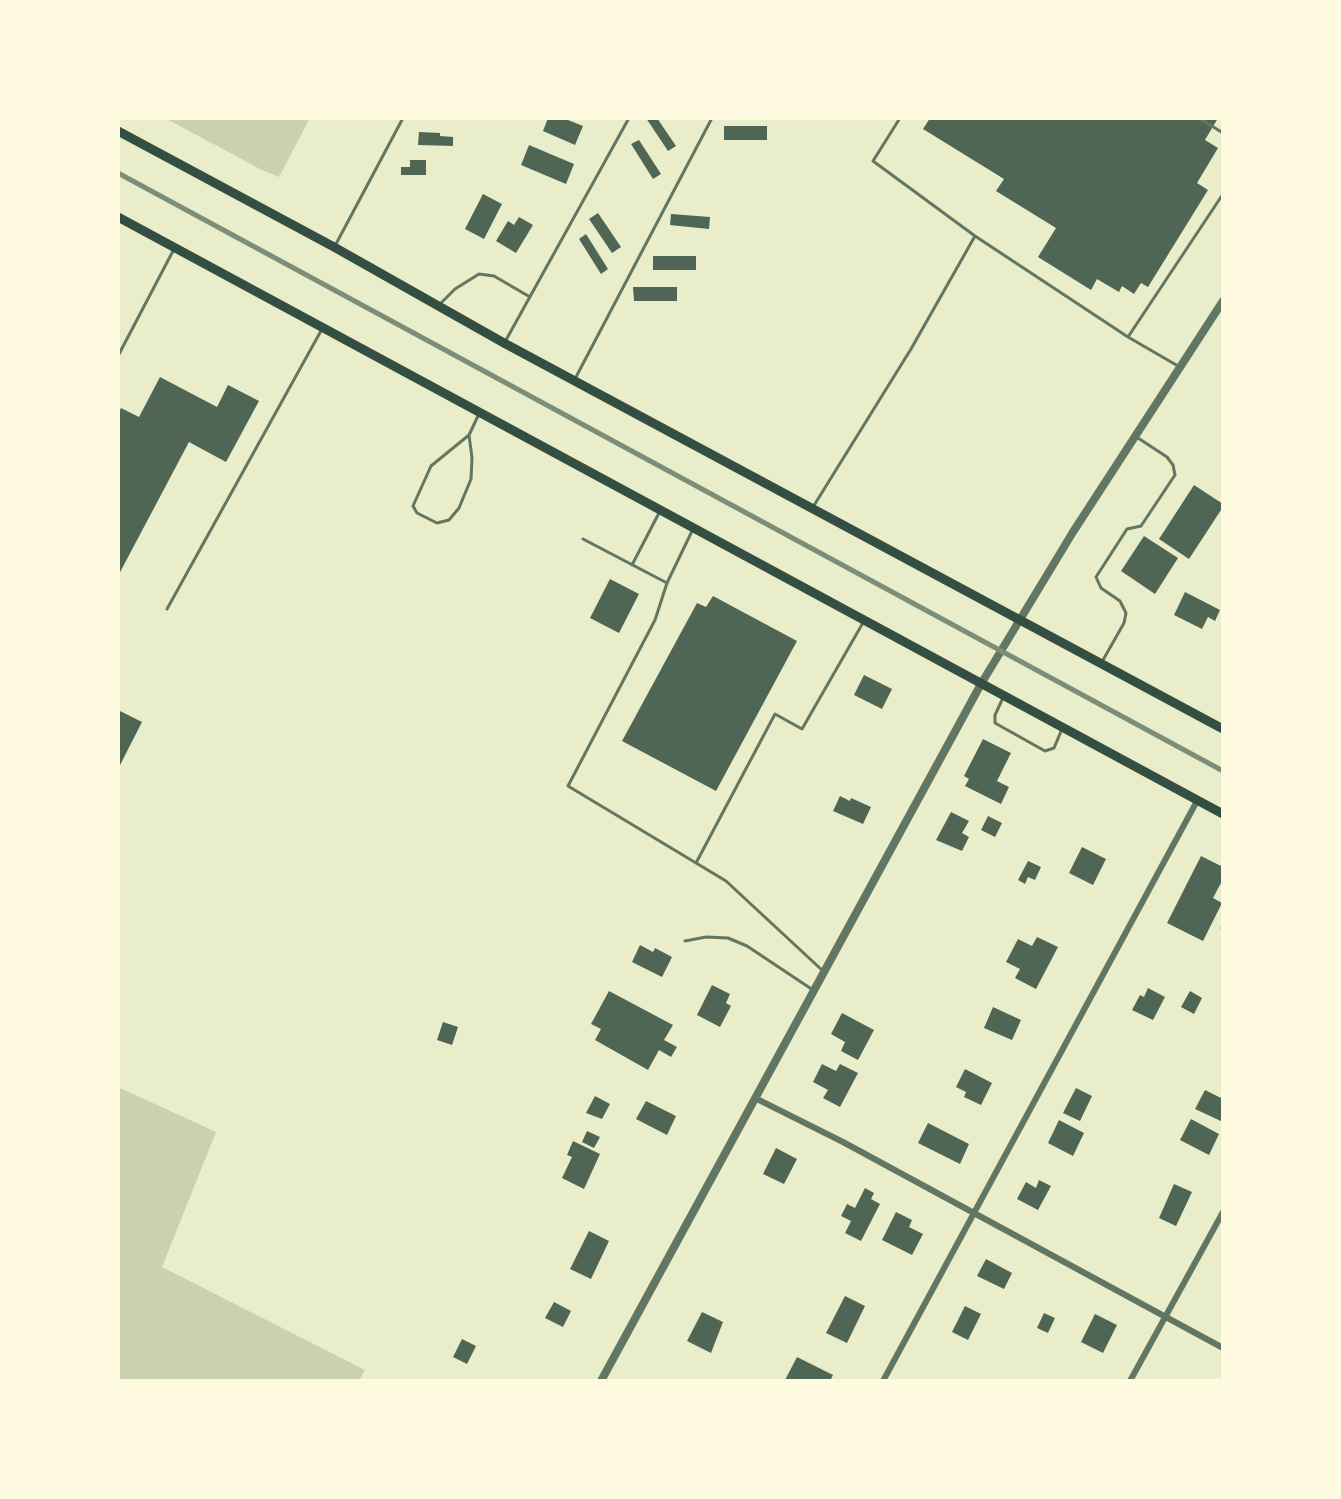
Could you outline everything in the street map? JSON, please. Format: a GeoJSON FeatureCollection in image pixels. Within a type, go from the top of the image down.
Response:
{"type":"FeatureCollection","features":[{"type":"Feature","properties":{"kind":"main road"},"geometry":{"type":"LineString","coordinates":[[118,131],[504,343],[1223,729]]}},
{"type":"Feature","properties":{"kind":"main road"},"geometry":{"type":"LineString","coordinates":[[118,217],[1223,814]]}},
{"type":"Feature","properties":{"kind":"street"},"geometry":{"type":"LineString","coordinates":[[601,1381],[1000,651],[1223,301]]}},
{"type":"Feature","properties":{"kind":"street"},"geometry":{"type":"LineString","coordinates":[[883,1381],[1197,801]]}},
{"type":"Feature","properties":{"kind":"street"},"geometry":{"type":"LineString","coordinates":[[755,1098],[843,1142],[1223,1348]]}},
{"type":"Feature","properties":{"kind":"street"},"geometry":{"type":"LineString","coordinates":[[1130,1381],[1223,1212]]}},
{"type":"Feature","properties":{"kind":"lane"},"geometry":{"type":"LineString","coordinates":[[334,247],[403,118]]}},
{"type":"Feature","properties":{"kind":"lane"},"geometry":{"type":"LineString","coordinates":[[504,343],[629,118]]}},
{"type":"Feature","properties":{"kind":"lane"},"geometry":{"type":"LineString","coordinates":[[574,380],[712,118]]}},
{"type":"Feature","properties":{"kind":"lane"},"geometry":{"type":"LineString","coordinates":[[900,118],[873,161],[975,236],[1128,337],[1181,368]]}},
{"type":"Feature","properties":{"kind":"lane"},"geometry":{"type":"LineString","coordinates":[[1199,118],[1223,133]]}},
{"type":"Feature","properties":{"kind":"lane"},"geometry":{"type":"LineString","coordinates":[[1128,337],[1223,194]]}},
{"type":"Feature","properties":{"kind":"lane"},"geometry":{"type":"LineString","coordinates":[[813,507],[911,349],[975,236]]}},
{"type":"Feature","properties":{"kind":"lane"},"geometry":{"type":"LineString","coordinates":[[118,356],[174,247]]}},
{"type":"Feature","properties":{"kind":"lane"},"geometry":{"type":"LineString","coordinates":[[438,306],[455,289],[479,274],[494,276],[530,297]]}},
{"type":"Feature","properties":{"kind":"lane"},"geometry":{"type":"LineString","coordinates":[[167,609],[323,327]]}},
{"type":"Feature","properties":{"kind":"lane"},"geometry":{"type":"LineString","coordinates":[[469,435],[471,479],[459,508],[449,520],[437,523],[417,513],[413,506],[431,466],[469,435],[479,412]]}},
{"type":"Feature","properties":{"kind":"lane"},"geometry":{"type":"LineString","coordinates":[[1101,663],[1124,623],[1126,613],[1120,601],[1101,588],[1096,577],[1127,529],[1141,526],[1175,475],[1167,457],[1136,437]]}},
{"type":"Feature","properties":{"kind":"lane"},"geometry":{"type":"LineString","coordinates":[[632,565],[660,510]]}},
{"type":"Feature","properties":{"kind":"lane"},"geometry":{"type":"LineString","coordinates":[[693,529],[667,583],[655,620],[568,786],[726,881],[823,971]]}},
{"type":"Feature","properties":{"kind":"lane"},"geometry":{"type":"LineString","coordinates":[[583,539],[667,583]]}},
{"type":"Feature","properties":{"kind":"lane"},"geometry":{"type":"LineString","coordinates":[[696,863],[775,714],[802,729],[864,621]]}},
{"type":"Feature","properties":{"kind":"lane"},"geometry":{"type":"LineString","coordinates":[[1004,696],[995,715],[995,723],[1004,729],[1045,751],[1054,748],[1063,728]]}},
{"type":"Feature","properties":{"kind":"lane"},"geometry":{"type":"LineString","coordinates":[[685,941],[706,937],[728,938],[747,946],[813,990]]}},
{"type":"Feature","properties":{"kind":"green space"},"geometry":{"type":"Polygon","coordinates":[[[165,118],[310,118],[279,177],[165,118]]]}},
{"type":"Feature","properties":{"kind":"green space"},"geometry":{"type":"Polygon","coordinates":[[[118,1087],[216,1132],[162,1267],[365,1370],[359,1381],[118,1381],[118,1087]]]}},
{"type":"Feature","properties":{"kind":"building"},"geometry":{"type":"Polygon","coordinates":[[[548,118],[563,118],[583,126],[575,145],[543,131],[548,118]]]}},
{"type":"Feature","properties":{"kind":"building"},"geometry":{"type":"Polygon","coordinates":[[[646,118],[657,118],[676,146],[668,151],[646,118]]]}},
{"type":"Feature","properties":{"kind":"building"},"geometry":{"type":"Polygon","coordinates":[[[930,118],[1218,118],[1205,140],[1218,148],[1197,183],[1208,190],[1148,287],[1141,283],[1134,294],[1122,286],[1119,292],[1097,279],[1091,290],[1038,257],[1056,228],[996,191],[1004,179],[923,129],[930,118]]]}},
{"type":"Feature","properties":{"kind":"building"},"geometry":{"type":"Polygon","coordinates":[[[724,126],[767,126],[767,140],[724,140],[724,126]]]}},
{"type":"Feature","properties":{"kind":"building"},"geometry":{"type":"Polygon","coordinates":[[[419,132],[453,137],[453,146],[418,145],[419,132]]]}},
{"type":"Feature","properties":{"kind":"building"},"geometry":{"type":"Polygon","coordinates":[[[639,140],[661,174],[653,179],[631,144],[639,140]]]}},
{"type":"Feature","properties":{"kind":"building"},"geometry":{"type":"Polygon","coordinates":[[[529,145],[574,164],[566,184],[521,165],[529,145]]]}},
{"type":"Feature","properties":{"kind":"building"},"geometry":{"type":"Polygon","coordinates":[[[410,160],[426,160],[426,175],[401,175],[401,167],[410,167],[410,160]]]}},
{"type":"Feature","properties":{"kind":"building"},"geometry":{"type":"Polygon","coordinates":[[[483,194],[502,204],[484,239],[465,229],[483,194]]]}},
{"type":"Feature","properties":{"kind":"building"},"geometry":{"type":"Polygon","coordinates":[[[598,213],[621,247],[612,253],[589,219],[598,213]]]}},
{"type":"Feature","properties":{"kind":"building"},"geometry":{"type":"Polygon","coordinates":[[[671,214],[710,217],[709,229],[670,225],[671,214]]]}},
{"type":"Feature","properties":{"kind":"building"},"geometry":{"type":"Polygon","coordinates":[[[519,217],[533,225],[516,253],[496,241],[508,221],[514,225],[519,217]]]}},
{"type":"Feature","properties":{"kind":"building"},"geometry":{"type":"Polygon","coordinates":[[[586,234],[608,269],[601,274],[579,239],[586,234]]]}},
{"type":"Feature","properties":{"kind":"building"},"geometry":{"type":"Polygon","coordinates":[[[653,256],[696,256],[696,270],[653,270],[653,256]]]}},
{"type":"Feature","properties":{"kind":"building"},"geometry":{"type":"Polygon","coordinates":[[[633,287],[677,287],[677,301],[634,301],[633,287]]]}},
{"type":"Feature","properties":{"kind":"building"},"geometry":{"type":"Polygon","coordinates":[[[160,377],[217,407],[228,385],[259,401],[226,462],[189,442],[118,576],[118,414],[121,408],[139,417],[160,377]]]}},
{"type":"Feature","properties":{"kind":"building"},"geometry":{"type":"Polygon","coordinates":[[[1194,485],[1223,507],[1189,559],[1159,539],[1194,485]]]}},
{"type":"Feature","properties":{"kind":"building"},"geometry":{"type":"Polygon","coordinates":[[[1144,536],[1178,558],[1155,594],[1121,571],[1144,536]]]}},
{"type":"Feature","properties":{"kind":"building"},"geometry":{"type":"Polygon","coordinates":[[[610,579],[639,594],[619,633],[590,618],[610,579]]]}},
{"type":"Feature","properties":{"kind":"building"},"geometry":{"type":"Polygon","coordinates":[[[1185,592],[1220,610],[1215,621],[1208,617],[1202,629],[1174,615],[1185,592]]]}},
{"type":"Feature","properties":{"kind":"building"},"geometry":{"type":"Polygon","coordinates":[[[713,596],[797,641],[716,791],[622,741],[697,603],[706,607],[713,596]]]}},
{"type":"Feature","properties":{"kind":"building"},"geometry":{"type":"Polygon","coordinates":[[[864,675],[892,689],[882,709],[854,695],[864,675]]]}},
{"type":"Feature","properties":{"kind":"building"},"geometry":{"type":"Polygon","coordinates":[[[118,710],[142,722],[118,769],[118,710]]]}},
{"type":"Feature","properties":{"kind":"building"},"geometry":{"type":"Polygon","coordinates":[[[983,739],[1011,753],[997,781],[1009,787],[1001,804],[965,786],[969,779],[964,776],[983,739]]]}},
{"type":"Feature","properties":{"kind":"building"},"geometry":{"type":"Polygon","coordinates":[[[840,796],[871,807],[863,824],[833,811],[840,796]]]}},
{"type":"Feature","properties":{"kind":"building"},"geometry":{"type":"Polygon","coordinates":[[[951,812],[969,821],[962,833],[969,837],[962,851],[936,840],[951,812]]]}},
{"type":"Feature","properties":{"kind":"building"},"geometry":{"type":"Polygon","coordinates":[[[988,816],[1002,823],[995,837],[981,830],[988,816]]]}},
{"type":"Feature","properties":{"kind":"building"},"geometry":{"type":"Polygon","coordinates":[[[1082,847],[1106,859],[1093,885],[1069,873],[1082,847]]]}},
{"type":"Feature","properties":{"kind":"building"},"geometry":{"type":"Polygon","coordinates":[[[1201,856],[1223,867],[1223,879],[1213,898],[1222,903],[1203,941],[1167,923],[1201,856]]]}},
{"type":"Feature","properties":{"kind":"building"},"geometry":{"type":"Polygon","coordinates":[[[1028,861],[1041,867],[1035,880],[1028,877],[1025,884],[1018,880],[1028,861]]]}},
{"type":"Feature","properties":{"kind":"building"},"geometry":{"type":"Polygon","coordinates":[[[1037,937],[1058,947],[1036,989],[1015,978],[1020,969],[1006,962],[1018,939],[1032,946],[1037,937]]]}},
{"type":"Feature","properties":{"kind":"building"},"geometry":{"type":"Polygon","coordinates":[[[640,945],[653,952],[655,948],[672,957],[662,977],[632,962],[640,945]]]}},
{"type":"Feature","properties":{"kind":"building"},"geometry":{"type":"Polygon","coordinates":[[[712,985],[730,994],[726,1003],[731,1006],[720,1027],[697,1015],[712,985]]]}},
{"type":"Feature","properties":{"kind":"building"},"geometry":{"type":"Polygon","coordinates":[[[1148,988],[1165,997],[1153,1020],[1132,1010],[1148,988]]]}},
{"type":"Feature","properties":{"kind":"building"},"geometry":{"type":"Polygon","coordinates":[[[609,991],[673,1025],[664,1040],[677,1047],[671,1057],[659,1050],[648,1070],[595,1040],[601,1029],[591,1024],[609,991]]]}},
{"type":"Feature","properties":{"kind":"building"},"geometry":{"type":"Polygon","coordinates":[[[1190,991],[1202,998],[1194,1014],[1181,1007],[1190,991]]]}},
{"type":"Feature","properties":{"kind":"building"},"geometry":{"type":"Polygon","coordinates":[[[993,1007],[1021,1020],[1012,1040],[984,1028],[993,1007]]]}},
{"type":"Feature","properties":{"kind":"building"},"geometry":{"type":"Polygon","coordinates":[[[842,1013],[874,1030],[858,1060],[841,1051],[845,1042],[831,1034],[842,1013]]]}},
{"type":"Feature","properties":{"kind":"building"},"geometry":{"type":"Polygon","coordinates":[[[443,1022],[458,1027],[452,1045],[437,1040],[443,1022]]]}},
{"type":"Feature","properties":{"kind":"building"},"geometry":{"type":"Polygon","coordinates":[[[822,1064],[836,1071],[840,1064],[858,1073],[840,1107],[823,1098],[828,1090],[813,1082],[822,1064]]]}},
{"type":"Feature","properties":{"kind":"building"},"geometry":{"type":"Polygon","coordinates":[[[965,1069],[992,1083],[981,1105],[964,1097],[966,1092],[956,1087],[965,1069]]]}},
{"type":"Feature","properties":{"kind":"building"},"geometry":{"type":"Polygon","coordinates":[[[1076,1088],[1092,1096],[1080,1121],[1063,1113],[1076,1088]]]}},
{"type":"Feature","properties":{"kind":"building"},"geometry":{"type":"Polygon","coordinates":[[[1205,1090],[1223,1099],[1223,1122],[1195,1109],[1205,1090]]]}},
{"type":"Feature","properties":{"kind":"building"},"geometry":{"type":"Polygon","coordinates":[[[595,1096],[610,1104],[602,1119],[586,1113],[595,1096]]]}},
{"type":"Feature","properties":{"kind":"building"},"geometry":{"type":"Polygon","coordinates":[[[646,1101],[676,1116],[667,1135],[636,1119],[646,1101]]]}},
{"type":"Feature","properties":{"kind":"building"},"geometry":{"type":"Polygon","coordinates":[[[1191,1119],[1219,1134],[1209,1155],[1180,1140],[1191,1119]]]}},
{"type":"Feature","properties":{"kind":"building"},"geometry":{"type":"Polygon","coordinates":[[[1059,1120],[1084,1133],[1073,1156],[1048,1143],[1059,1120]]]}},
{"type":"Feature","properties":{"kind":"building"},"geometry":{"type":"Polygon","coordinates":[[[928,1123],[969,1144],[960,1164],[918,1143],[928,1123]]]}},
{"type":"Feature","properties":{"kind":"building"},"geometry":{"type":"Polygon","coordinates":[[[587,1131],[600,1137],[594,1148],[582,1142],[587,1131]]]}},
{"type":"Feature","properties":{"kind":"building"},"geometry":{"type":"Polygon","coordinates":[[[573,1141],[600,1154],[584,1189],[562,1178],[572,1157],[567,1155],[573,1141]]]}},
{"type":"Feature","properties":{"kind":"building"},"geometry":{"type":"Polygon","coordinates":[[[776,1148],[797,1159],[784,1184],[763,1174],[776,1148]]]}},
{"type":"Feature","properties":{"kind":"building"},"geometry":{"type":"Polygon","coordinates":[[[1039,1180],[1051,1186],[1038,1210],[1017,1199],[1026,1182],[1036,1188],[1039,1180]]]}},
{"type":"Feature","properties":{"kind":"building"},"geometry":{"type":"Polygon","coordinates":[[[1174,1184],[1192,1192],[1176,1226],[1159,1218],[1174,1184]]]}},
{"type":"Feature","properties":{"kind":"building"},"geometry":{"type":"Polygon","coordinates":[[[865,1188],[874,1193],[871,1199],[880,1204],[861,1241],[845,1233],[851,1221],[841,1216],[847,1204],[855,1208],[865,1188]]]}},
{"type":"Feature","properties":{"kind":"building"},"geometry":{"type":"Polygon","coordinates":[[[896,1212],[912,1220],[909,1227],[923,1234],[912,1255],[882,1240],[896,1212]]]}},
{"type":"Feature","properties":{"kind":"building"},"geometry":{"type":"Polygon","coordinates":[[[589,1231],[609,1241],[591,1279],[570,1269],[589,1231]]]}},
{"type":"Feature","properties":{"kind":"building"},"geometry":{"type":"Polygon","coordinates":[[[986,1259],[1012,1273],[1004,1289],[977,1276],[986,1259]]]}},
{"type":"Feature","properties":{"kind":"building"},"geometry":{"type":"Polygon","coordinates":[[[845,1296],[865,1306],[847,1343],[826,1333],[845,1296]]]}},
{"type":"Feature","properties":{"kind":"building"},"geometry":{"type":"Polygon","coordinates":[[[554,1302],[571,1311],[563,1327],[545,1318],[554,1302]]]}},
{"type":"Feature","properties":{"kind":"building"},"geometry":{"type":"Polygon","coordinates":[[[965,1306],[981,1314],[968,1340],[952,1332],[965,1306]]]}},
{"type":"Feature","properties":{"kind":"building"},"geometry":{"type":"Polygon","coordinates":[[[702,1312],[723,1322],[711,1353],[687,1341],[702,1312]]]}},
{"type":"Feature","properties":{"kind":"building"},"geometry":{"type":"Polygon","coordinates":[[[1044,1313],[1055,1318],[1048,1333],[1037,1328],[1044,1313]]]}},
{"type":"Feature","properties":{"kind":"building"},"geometry":{"type":"Polygon","coordinates":[[[1095,1314],[1117,1325],[1103,1353],[1081,1342],[1095,1314]]]}},
{"type":"Feature","properties":{"kind":"building"},"geometry":{"type":"Polygon","coordinates":[[[462,1339],[476,1346],[467,1364],[453,1357],[462,1339]]]}},
{"type":"Feature","properties":{"kind":"building"},"geometry":{"type":"Polygon","coordinates":[[[797,1357],[833,1375],[830,1381],[785,1380],[797,1357]]]}},
{"type":"Feature","properties":{"kind":"railway"},"geometry":{"type":"LineString","coordinates":[[118,173],[1223,771]]}}]}
